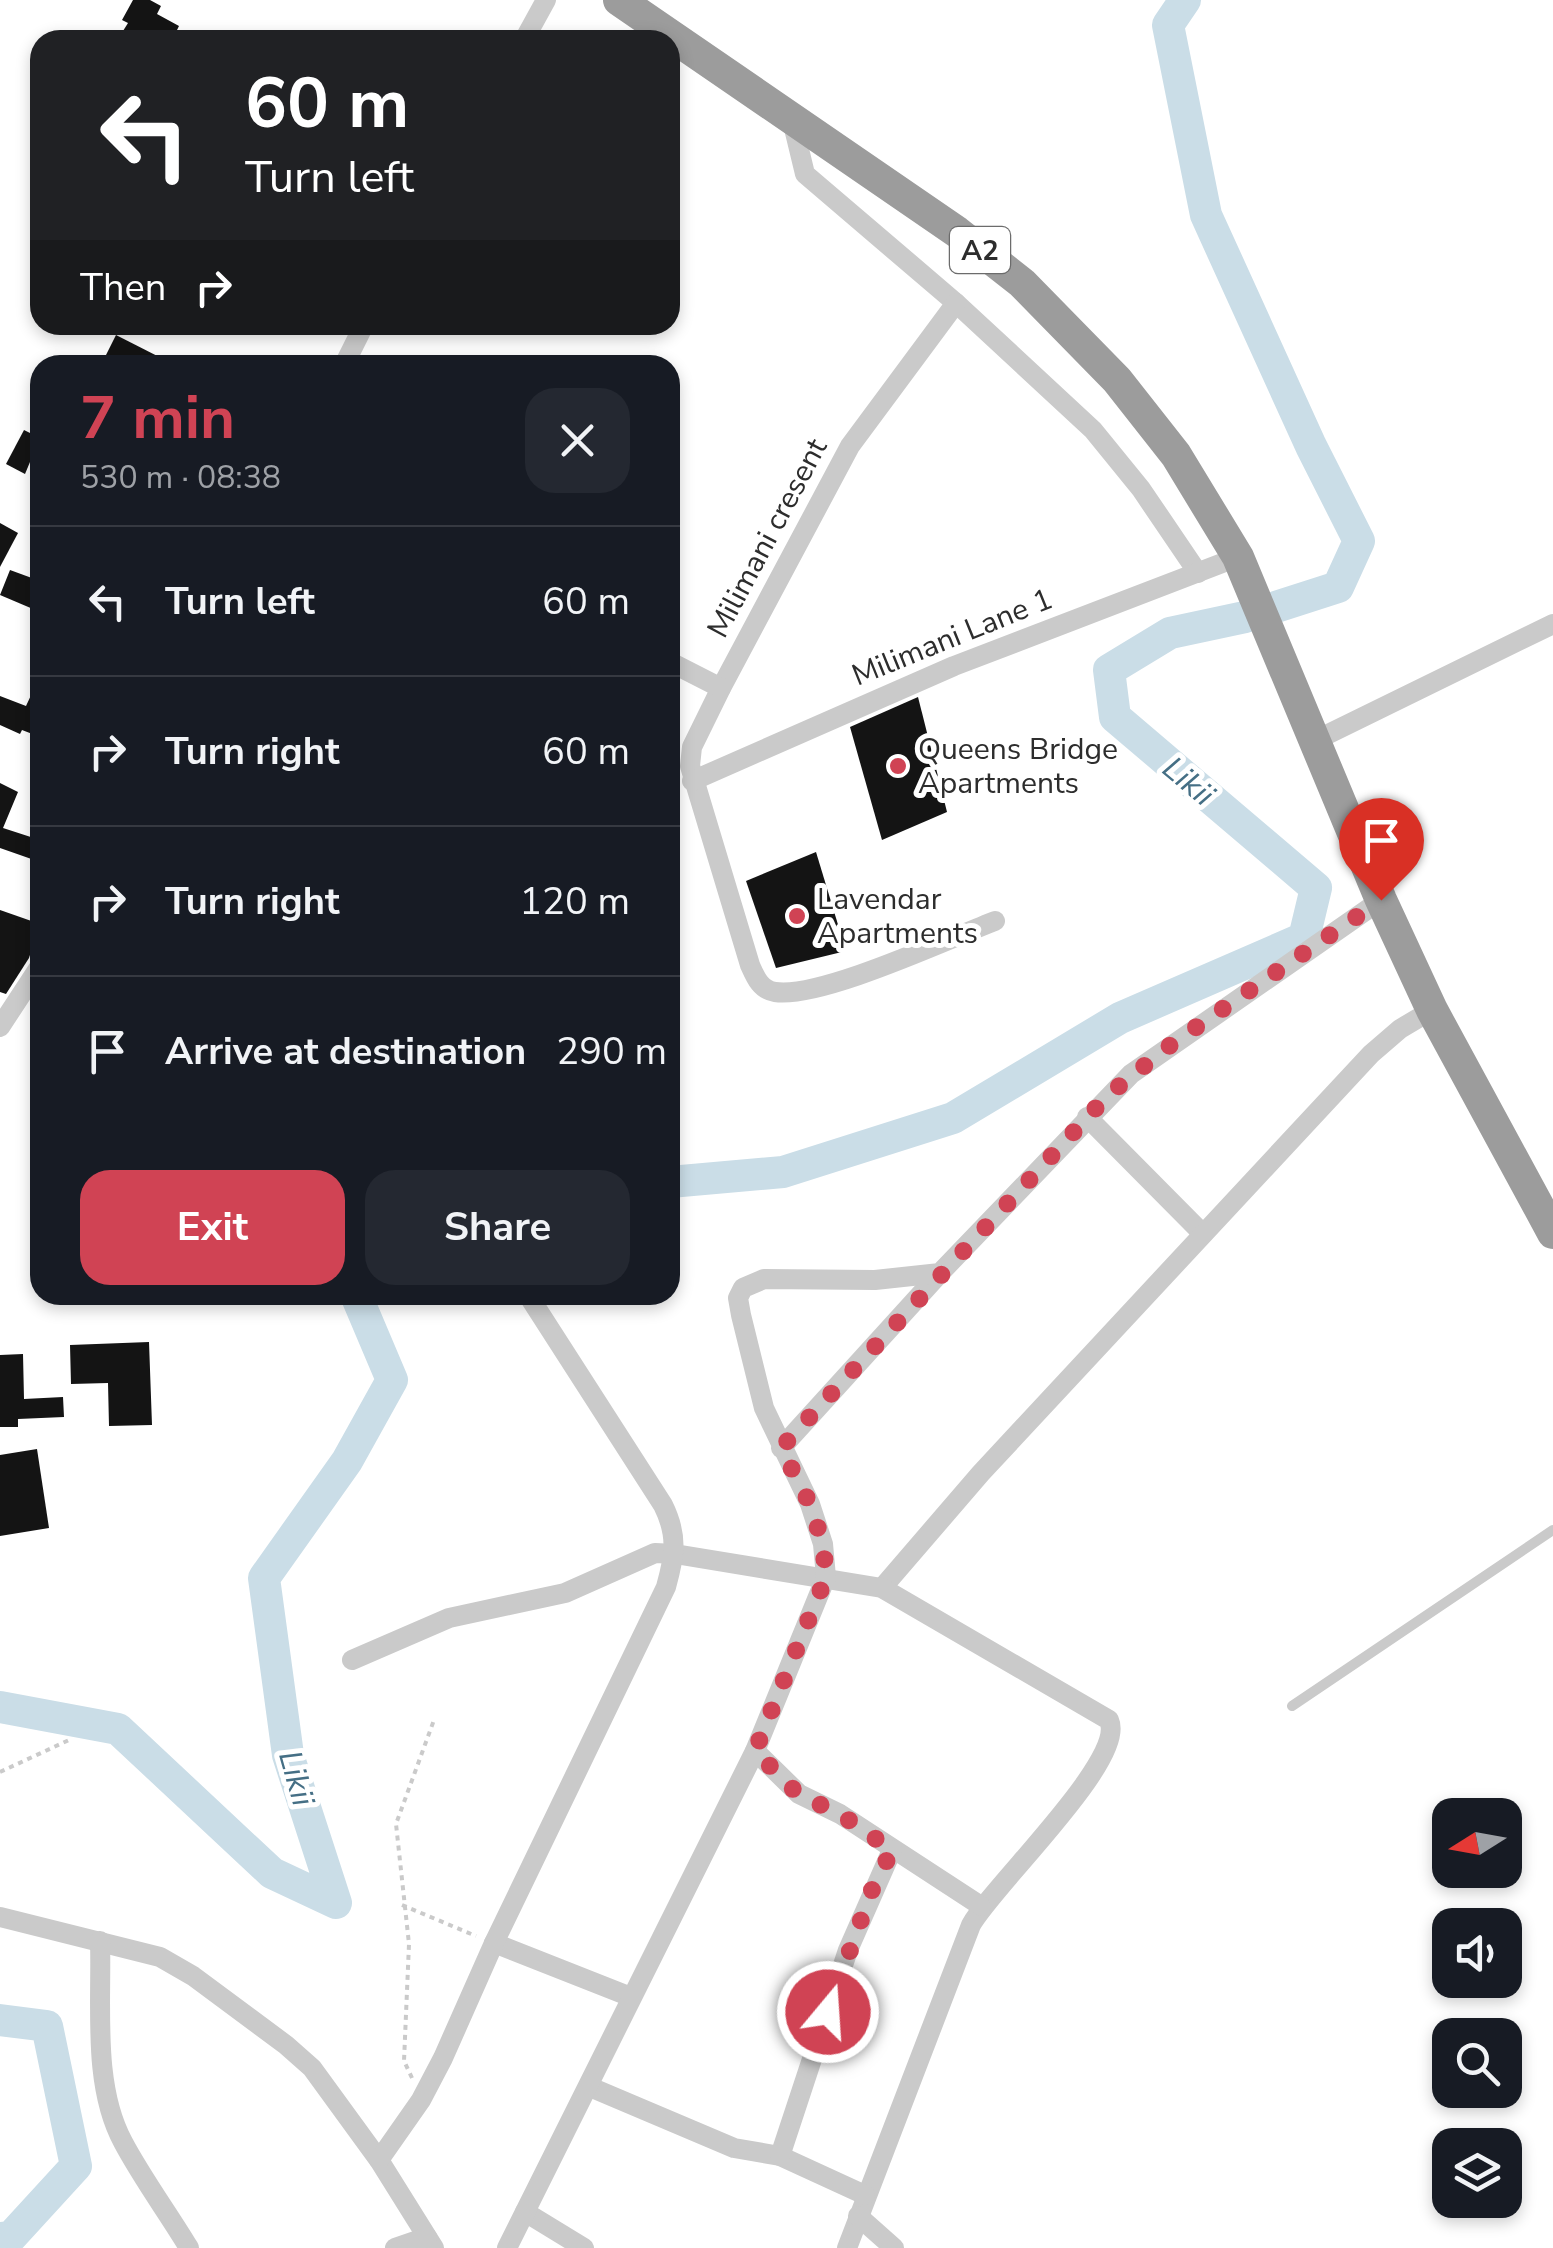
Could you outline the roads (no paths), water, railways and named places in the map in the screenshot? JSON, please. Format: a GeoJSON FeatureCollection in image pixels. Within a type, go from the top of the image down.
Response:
{"type":"FeatureCollection","features":[{"type":"Feature","properties":{"kind":"highway","name":"A2"},"geometry":{"type":"LineString","coordinates":[[619,0],[663,30]]}},
{"type":"Feature","properties":{"kind":"highway","name":"A2"},"geometry":{"type":"LineString","coordinates":[[680,41],[957,232],[1022,283],[1072,332],[1176,455],[1238,557],[1381,900],[1432,1010],[1553,1233]]}},
{"type":"Feature","properties":{"kind":"street"},"geometry":{"type":"LineString","coordinates":[[530,30],[546,0]]}},
{"type":"Feature","properties":{"kind":"street"},"geometry":{"type":"LineString","coordinates":[[791,116],[805,174],[956,303],[1094,430],[1141,489],[1198,573]]}},
{"type":"Feature","properties":{"kind":"street","name":"Milimani cresent"},"geometry":{"type":"LineString","coordinates":[[956,303],[850,446],[692,747],[692,781],[750,964],[757,980],[773,992],[851,975],[995,922]]}},
{"type":"Feature","properties":{"kind":"street","name":"Milimani Lane 1"},"geometry":{"type":"LineString","coordinates":[[692,781],[954,666],[1238,557]]}},
{"type":"Feature","properties":{"kind":"street"},"geometry":{"type":"LineString","coordinates":[[1314,741],[1553,624]]}},
{"type":"Feature","properties":{"kind":"street"},"geometry":{"type":"LineString","coordinates":[[680,667],[721,688]]}},
{"type":"Feature","properties":{"kind":"street"},"geometry":{"type":"LineString","coordinates":[[781,1448],[1087,1116],[1173,1043],[1381,900]]}},
{"type":"Feature","properties":{"kind":"street"},"geometry":{"type":"LineString","coordinates":[[0,1027],[30,981]]}},
{"type":"Feature","properties":{"kind":"street"},"geometry":{"type":"LineString","coordinates":[[882,1588],[981,1473],[1385,1040],[1432,1010]]}},
{"type":"Feature","properties":{"kind":"street"},"geometry":{"type":"LineString","coordinates":[[1087,1116],[1203,1234]]}},
{"type":"Feature","properties":{"kind":"street"},"geometry":{"type":"LineString","coordinates":[[507,2248],[755,1751],[826,1577],[823,1544],[810,1504],[764,1408],[738,1298],[743,1288],[764,1279],[875,1280],[940,1273]]}},
{"type":"Feature","properties":{"kind":"street"},"geometry":{"type":"LineString","coordinates":[[379,2160],[421,2100],[666,1587],[675,1554],[673,1526],[663,1505],[534,1305]]}},
{"type":"Feature","properties":{"kind":"street"},"geometry":{"type":"LineString","coordinates":[[352,1660],[449,1618],[565,1593],[656,1552],[882,1588],[1095,1709],[1112,1727],[1095,1768],[1070,1805],[981,1906],[955,1958],[847,2248]]}},
{"type":"Feature","properties":{"kind":"street"},"geometry":{"type":"LineString","coordinates":[[755,1751],[798,1794],[840,1814],[981,1906]]}},
{"type":"Feature","properties":{"kind":"street"},"geometry":{"type":"LineString","coordinates":[[780,2156],[848,1950],[892,1850]]}},
{"type":"Feature","properties":{"kind":"street"},"geometry":{"type":"LineString","coordinates":[[0,1917],[178,1966],[286,2045],[312,2068],[379,2160],[431,2243],[394,2248]]}},
{"type":"Feature","properties":{"kind":"street"},"geometry":{"type":"LineString","coordinates":[[100,1942],[104,2076],[112,2112],[123,2142],[189,2248]]}},
{"type":"Feature","properties":{"kind":"street"},"geometry":{"type":"LineString","coordinates":[[494,1943],[631,1997]]}},
{"type":"Feature","properties":{"kind":"street"},"geometry":{"type":"LineString","coordinates":[[590,2088],[734,2148],[780,2156],[866,2195]]}},
{"type":"Feature","properties":{"kind":"street"},"geometry":{"type":"LineString","coordinates":[[525,2212],[584,2248]]}},
{"type":"Feature","properties":{"kind":"street"},"geometry":{"type":"LineString","coordinates":[[858,2216],[894,2248]]}},
{"type":"Feature","properties":{"kind":"lane"},"geometry":{"type":"LineString","coordinates":[[1292,1706],[1553,1530]]}},
{"type":"Feature","properties":{"kind":"waterway","name":"Likii"},"geometry":{"type":"LineString","coordinates":[[680,1181],[783,1172],[953,1118],[1120,1018],[1304,938],[1316,888],[1115,717],[1109,670],[1170,633],[1245,617],[1338,587],[1359,541],[1311,446],[1206,215],[1168,25],[1185,0]]}},
{"type":"Feature","properties":{"kind":"waterway","name":"Likii"},"geometry":{"type":"LineString","coordinates":[[0,1707],[118,1729],[272,1873],[336,1903],[288,1755],[264,1578],[347,1461],[392,1380],[360,1305]]}},
{"type":"Feature","properties":{"kind":"waterway","name":"Likii"},"geometry":{"type":"LineString","coordinates":[[0,2020],[47,2026],[76,2166],[11,2237],[0,2238]]}},
{"type":"Feature","properties":{"kind":"place","name":"Queens Bridge Apartments"},"geometry":{"type":"Point","coordinates":[898,766]}},
{"type":"Feature","properties":{"kind":"place","name":"Lavendar Apartments"},"geometry":{"type":"Point","coordinates":[797,916]}}]}
